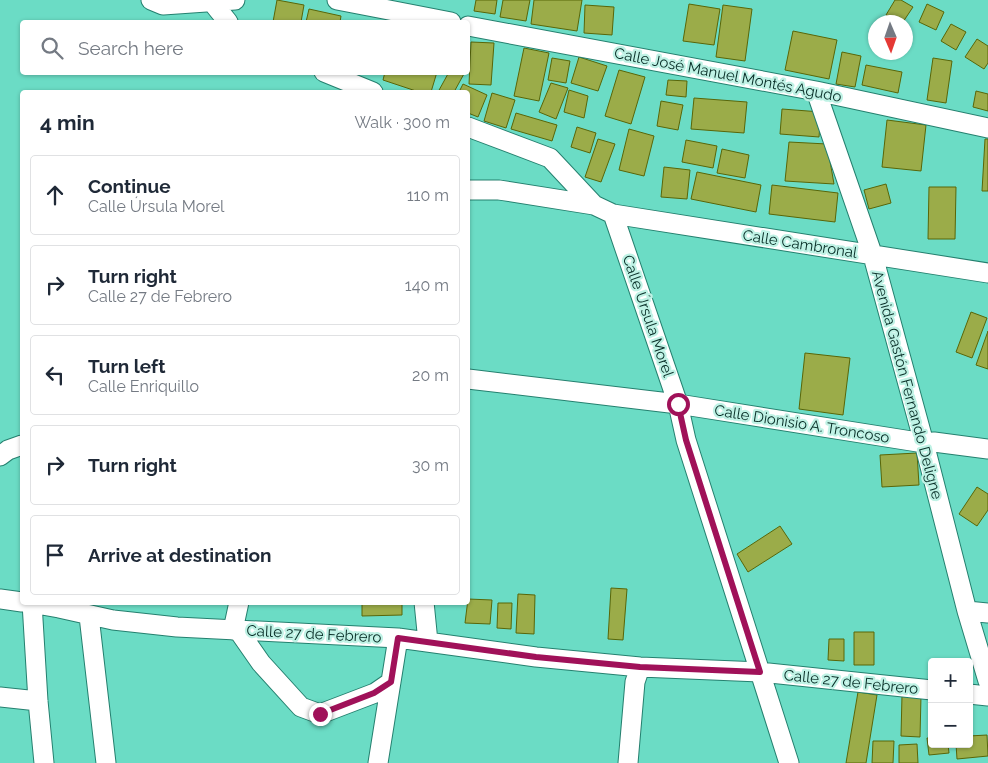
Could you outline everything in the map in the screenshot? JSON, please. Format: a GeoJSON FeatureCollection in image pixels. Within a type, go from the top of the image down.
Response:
{"type":"FeatureCollection","features":[{"type":"Feature","properties":{"kind":"street"},"geometry":{"type":"LineString","coordinates":[[151,0],[163,5],[235,0]]}},
{"type":"Feature","properties":{"kind":"street"},"geometry":{"type":"LineString","coordinates":[[337,0],[441,20]]}},
{"type":"Feature","properties":{"kind":"street"},"geometry":{"type":"LineString","coordinates":[[212,2],[226,20]]}},
{"type":"Feature","properties":{"kind":"street","name":"Calle José Manuel Montés Agudo"},"geometry":{"type":"LineString","coordinates":[[470,26],[816,91],[988,128]]}},
{"type":"Feature","properties":{"kind":"street"},"geometry":{"type":"LineString","coordinates":[[331,75],[368,90]]}},
{"type":"Feature","properties":{"kind":"street","name":"Avenida Gastón Fernando Deligne"},"geometry":{"type":"LineString","coordinates":[[816,91],[873,256],[967,611],[988,681]]}},
{"type":"Feature","properties":{"kind":"street"},"geometry":{"type":"LineString","coordinates":[[470,128],[550,158],[594,205]]}},
{"type":"Feature","properties":{"kind":"street"},"geometry":{"type":"LineString","coordinates":[[470,190],[499,190],[594,205]]}},
{"type":"Feature","properties":{"kind":"street","name":"Calle Cambronal"},"geometry":{"type":"LineString","coordinates":[[594,205],[613,214],[988,273]]}},
{"type":"Feature","properties":{"kind":"street","name":"Calle Úrsula Morel"},"geometry":{"type":"LineString","coordinates":[[613,214],[678,404],[686,440],[789,763]]}},
{"type":"Feature","properties":{"kind":"street","name":"Calle Dionisio A. Troncoso"},"geometry":{"type":"LineString","coordinates":[[470,379],[678,404],[924,443],[934,442],[988,449]]}},
{"type":"Feature","properties":{"kind":"street"},"geometry":{"type":"LineString","coordinates":[[0,456],[8,450],[20,446]]}},
{"type":"Feature","properties":{"kind":"street","name":"Calle 27 de Febrero"},"geometry":{"type":"LineString","coordinates":[[0,599],[20,602]]}},
{"type":"Feature","properties":{"kind":"street"},"geometry":{"type":"LineString","coordinates":[[26,605],[44,763]]}},
{"type":"Feature","properties":{"kind":"street","name":"Calle 27 de Febrero"},"geometry":{"type":"LineString","coordinates":[[40,605],[60,608],[89,616],[177,627],[398,638],[536,657],[640,667],[760,672],[928,690]]}},
{"type":"Feature","properties":{"kind":"street"},"geometry":{"type":"LineString","coordinates":[[239,605],[235,630],[301,707],[320,714],[374,693],[391,682]]}},
{"type":"Feature","properties":{"kind":"street"},"geometry":{"type":"LineString","coordinates":[[424,605],[428,642]]}},
{"type":"Feature","properties":{"kind":"street"},"geometry":{"type":"LineString","coordinates":[[967,611],[988,613]]}},
{"type":"Feature","properties":{"kind":"street"},"geometry":{"type":"LineString","coordinates":[[89,616],[106,763]]}},
{"type":"Feature","properties":{"kind":"street"},"geometry":{"type":"LineString","coordinates":[[378,763],[398,638]]}},
{"type":"Feature","properties":{"kind":"street"},"geometry":{"type":"LineString","coordinates":[[628,763],[635,682],[640,667]]}},
{"type":"Feature","properties":{"kind":"street"},"geometry":{"type":"LineString","coordinates":[[973,694],[988,696]]}},
{"type":"Feature","properties":{"kind":"street"},"geometry":{"type":"LineString","coordinates":[[0,697],[38,701]]}},
{"type":"Feature","properties":{"kind":"building"},"geometry":{"type":"Polygon","coordinates":[[[277,0],[304,5],[301,20],[273,20],[277,0]]]}},
{"type":"Feature","properties":{"kind":"building"},"geometry":{"type":"Polygon","coordinates":[[[476,0],[497,0],[495,14],[474,11],[476,0]]]}},
{"type":"Feature","properties":{"kind":"building"},"geometry":{"type":"Polygon","coordinates":[[[503,0],[530,0],[526,21],[500,17],[503,0]]]}},
{"type":"Feature","properties":{"kind":"building"},"geometry":{"type":"Polygon","coordinates":[[[534,0],[582,0],[577,31],[531,24],[534,0]]]}},
{"type":"Feature","properties":{"kind":"building"},"geometry":{"type":"Polygon","coordinates":[[[895,0],[901,0],[913,7],[908,15],[886,15],[895,0]]]}},
{"type":"Feature","properties":{"kind":"building"},"geometry":{"type":"Polygon","coordinates":[[[689,4],[720,9],[714,45],[683,41],[689,4]]]}},
{"type":"Feature","properties":{"kind":"building"},"geometry":{"type":"Polygon","coordinates":[[[927,4],[944,12],[936,30],[919,22],[927,4]]]}},
{"type":"Feature","properties":{"kind":"building"},"geometry":{"type":"Polygon","coordinates":[[[585,5],[614,7],[612,35],[584,33],[585,5]]]}},
{"type":"Feature","properties":{"kind":"building"},"geometry":{"type":"Polygon","coordinates":[[[723,5],[752,9],[745,61],[716,57],[723,5]]]}},
{"type":"Feature","properties":{"kind":"building"},"geometry":{"type":"Polygon","coordinates":[[[309,9],[341,16],[340,20],[306,20],[309,9]]]}},
{"type":"Feature","properties":{"kind":"building"},"geometry":{"type":"Polygon","coordinates":[[[951,24],[966,32],[956,50],[941,41],[951,24]]]}},
{"type":"Feature","properties":{"kind":"building"},"geometry":{"type":"Polygon","coordinates":[[[793,31],[837,40],[829,79],[785,70],[793,31]]]}},
{"type":"Feature","properties":{"kind":"building"},"geometry":{"type":"Polygon","coordinates":[[[977,39],[988,46],[988,63],[984,69],[965,57],[977,39]]]}},
{"type":"Feature","properties":{"kind":"building"},"geometry":{"type":"Polygon","coordinates":[[[471,42],[494,43],[491,85],[469,84],[471,42]]]}},
{"type":"Feature","properties":{"kind":"building"},"geometry":{"type":"Polygon","coordinates":[[[524,48],[549,53],[539,101],[514,96],[524,48]]]}},
{"type":"Feature","properties":{"kind":"building"},"geometry":{"type":"Polygon","coordinates":[[[842,52],[861,56],[855,87],[836,84],[842,52]]]}},
{"type":"Feature","properties":{"kind":"building"},"geometry":{"type":"Polygon","coordinates":[[[579,57],[607,66],[598,91],[571,83],[579,57]]]}},
{"type":"Feature","properties":{"kind":"building"},"geometry":{"type":"Polygon","coordinates":[[[552,58],[570,61],[566,83],[548,80],[552,58]]]}},
{"type":"Feature","properties":{"kind":"building"},"geometry":{"type":"Polygon","coordinates":[[[933,58],[952,61],[946,103],[927,100],[933,58]]]}},
{"type":"Feature","properties":{"kind":"building"},"geometry":{"type":"Polygon","coordinates":[[[866,65],[902,72],[898,93],[862,85],[866,65]]]}},
{"type":"Feature","properties":{"kind":"building"},"geometry":{"type":"Polygon","coordinates":[[[619,70],[645,77],[631,124],[605,116],[619,70]]]}},
{"type":"Feature","properties":{"kind":"building"},"geometry":{"type":"Polygon","coordinates":[[[384,75],[436,75],[432,90],[413,90],[383,80],[384,75]]]}},
{"type":"Feature","properties":{"kind":"building"},"geometry":{"type":"Polygon","coordinates":[[[447,75],[463,75],[455,90],[439,90],[447,75]]]}},
{"type":"Feature","properties":{"kind":"building"},"geometry":{"type":"Polygon","coordinates":[[[668,80],[687,81],[686,97],[666,95],[668,80]]]}},
{"type":"Feature","properties":{"kind":"building"},"geometry":{"type":"Polygon","coordinates":[[[551,83],[568,88],[556,119],[539,112],[551,83]]]}},
{"type":"Feature","properties":{"kind":"building"},"geometry":{"type":"Polygon","coordinates":[[[463,84],[487,95],[478,117],[470,114],[470,90],[460,90],[463,84]]]}},
{"type":"Feature","properties":{"kind":"building"},"geometry":{"type":"Polygon","coordinates":[[[569,90],[588,96],[584,118],[564,112],[569,90]]]}},
{"type":"Feature","properties":{"kind":"building"},"geometry":{"type":"Polygon","coordinates":[[[976,91],[988,94],[988,111],[973,107],[976,91]]]}},
{"type":"Feature","properties":{"kind":"building"},"geometry":{"type":"Polygon","coordinates":[[[492,93],[515,100],[506,128],[484,121],[492,93]]]}},
{"type":"Feature","properties":{"kind":"building"},"geometry":{"type":"Polygon","coordinates":[[[694,98],[747,102],[744,133],[691,129],[694,98]]]}},
{"type":"Feature","properties":{"kind":"building"},"geometry":{"type":"Polygon","coordinates":[[[661,101],[683,105],[678,130],[657,126],[661,101]]]}},
{"type":"Feature","properties":{"kind":"building"},"geometry":{"type":"Polygon","coordinates":[[[782,109],[821,112],[819,137],[780,134],[782,109]]]}},
{"type":"Feature","properties":{"kind":"building"},"geometry":{"type":"Polygon","coordinates":[[[516,113],[557,125],[552,141],[511,129],[516,113]]]}},
{"type":"Feature","properties":{"kind":"building"},"geometry":{"type":"Polygon","coordinates":[[[887,120],[926,125],[921,171],[882,167],[887,120]]]}},
{"type":"Feature","properties":{"kind":"building"},"geometry":{"type":"Polygon","coordinates":[[[577,127],[596,133],[590,153],[571,147],[577,127]]]}},
{"type":"Feature","properties":{"kind":"building"},"geometry":{"type":"Polygon","coordinates":[[[629,129],[654,136],[644,176],[619,170],[629,129]]]}},
{"type":"Feature","properties":{"kind":"building"},"geometry":{"type":"Polygon","coordinates":[[[598,139],[615,144],[601,182],[585,177],[598,139]]]}},
{"type":"Feature","properties":{"kind":"building"},"geometry":{"type":"Polygon","coordinates":[[[985,139],[988,139],[988,191],[982,191],[985,139]]]}},
{"type":"Feature","properties":{"kind":"building"},"geometry":{"type":"Polygon","coordinates":[[[686,140],[717,146],[713,168],[682,162],[686,140]]]}},
{"type":"Feature","properties":{"kind":"building"},"geometry":{"type":"Polygon","coordinates":[[[789,142],[827,144],[834,184],[785,181],[789,142]]]}},
{"type":"Feature","properties":{"kind":"building"},"geometry":{"type":"Polygon","coordinates":[[[722,149],[749,155],[745,178],[717,173],[722,149]]]}},
{"type":"Feature","properties":{"kind":"building"},"geometry":{"type":"Polygon","coordinates":[[[664,167],[690,170],[687,199],[661,197],[664,167]]]}},
{"type":"Feature","properties":{"kind":"building"},"geometry":{"type":"Polygon","coordinates":[[[697,172],[761,185],[756,212],[691,199],[697,172]]]}},
{"type":"Feature","properties":{"kind":"building"},"geometry":{"type":"Polygon","coordinates":[[[886,184],[891,203],[869,209],[864,190],[886,184]]]}},
{"type":"Feature","properties":{"kind":"building"},"geometry":{"type":"Polygon","coordinates":[[[772,185],[838,193],[835,222],[769,214],[772,185]]]}},
{"type":"Feature","properties":{"kind":"building"},"geometry":{"type":"Polygon","coordinates":[[[929,187],[956,187],[955,239],[928,239],[929,187]]]}},
{"type":"Feature","properties":{"kind":"building"},"geometry":{"type":"Polygon","coordinates":[[[971,312],[987,318],[972,358],[956,352],[971,312]]]}},
{"type":"Feature","properties":{"kind":"building"},"geometry":{"type":"Polygon","coordinates":[[[988,331],[988,369],[976,365],[988,331]]]}},
{"type":"Feature","properties":{"kind":"building"},"geometry":{"type":"Polygon","coordinates":[[[805,353],[850,358],[843,415],[799,409],[805,353]]]}},
{"type":"Feature","properties":{"kind":"building"},"geometry":{"type":"Polygon","coordinates":[[[917,453],[919,485],[882,487],[880,455],[917,453]]]}},
{"type":"Feature","properties":{"kind":"building"},"geometry":{"type":"Polygon","coordinates":[[[977,487],[988,494],[988,510],[977,526],[959,514],[977,487]]]}},
{"type":"Feature","properties":{"kind":"building"},"geometry":{"type":"Polygon","coordinates":[[[780,526],[792,544],[748,572],[737,554],[780,526]]]}},
{"type":"Feature","properties":{"kind":"building"},"geometry":{"type":"Polygon","coordinates":[[[611,588],[627,589],[623,640],[608,639],[611,588]]]}},
{"type":"Feature","properties":{"kind":"building"},"geometry":{"type":"Polygon","coordinates":[[[518,594],[535,595],[534,634],[516,633],[518,594]]]}},
{"type":"Feature","properties":{"kind":"building"},"geometry":{"type":"Polygon","coordinates":[[[470,599],[492,600],[490,624],[465,623],[470,599]]]}},
{"type":"Feature","properties":{"kind":"building"},"geometry":{"type":"Polygon","coordinates":[[[498,603],[512,603],[511,629],[497,628],[498,603]]]}},
{"type":"Feature","properties":{"kind":"building"},"geometry":{"type":"Polygon","coordinates":[[[362,605],[402,605],[402,615],[362,616],[362,605]]]}},
{"type":"Feature","properties":{"kind":"building"},"geometry":{"type":"Polygon","coordinates":[[[854,632],[874,632],[874,665],[854,665],[854,632]]]}},
{"type":"Feature","properties":{"kind":"building"},"geometry":{"type":"Polygon","coordinates":[[[829,639],[844,639],[844,661],[828,660],[829,639]]]}},
{"type":"Feature","properties":{"kind":"building"},"geometry":{"type":"Polygon","coordinates":[[[858,692],[877,695],[866,763],[846,763],[858,692]]]}},
{"type":"Feature","properties":{"kind":"building"},"geometry":{"type":"Polygon","coordinates":[[[902,695],[921,696],[920,737],[901,736],[902,695]]]}},
{"type":"Feature","properties":{"kind":"building"},"geometry":{"type":"Polygon","coordinates":[[[987,735],[988,756],[957,759],[956,748],[973,748],[973,736],[987,735]]]}},
{"type":"Feature","properties":{"kind":"building"},"geometry":{"type":"Polygon","coordinates":[[[873,741],[894,741],[893,763],[872,763],[873,741]]]}},
{"type":"Feature","properties":{"kind":"building"},"geometry":{"type":"Polygon","coordinates":[[[917,744],[918,763],[899,763],[899,745],[917,744]]]}},
{"type":"Feature","properties":{"kind":"building"},"geometry":{"type":"Polygon","coordinates":[[[928,748],[948,748],[949,753],[929,755],[928,748]]]}},
{"type":"Feature","properties":{"kind":"route"},"geometry":{"type":"LineString","coordinates":[[320,714],[374,693],[391,682],[398,638],[536,657],[640,667],[760,672],[686,440],[678,404]]}}]}
